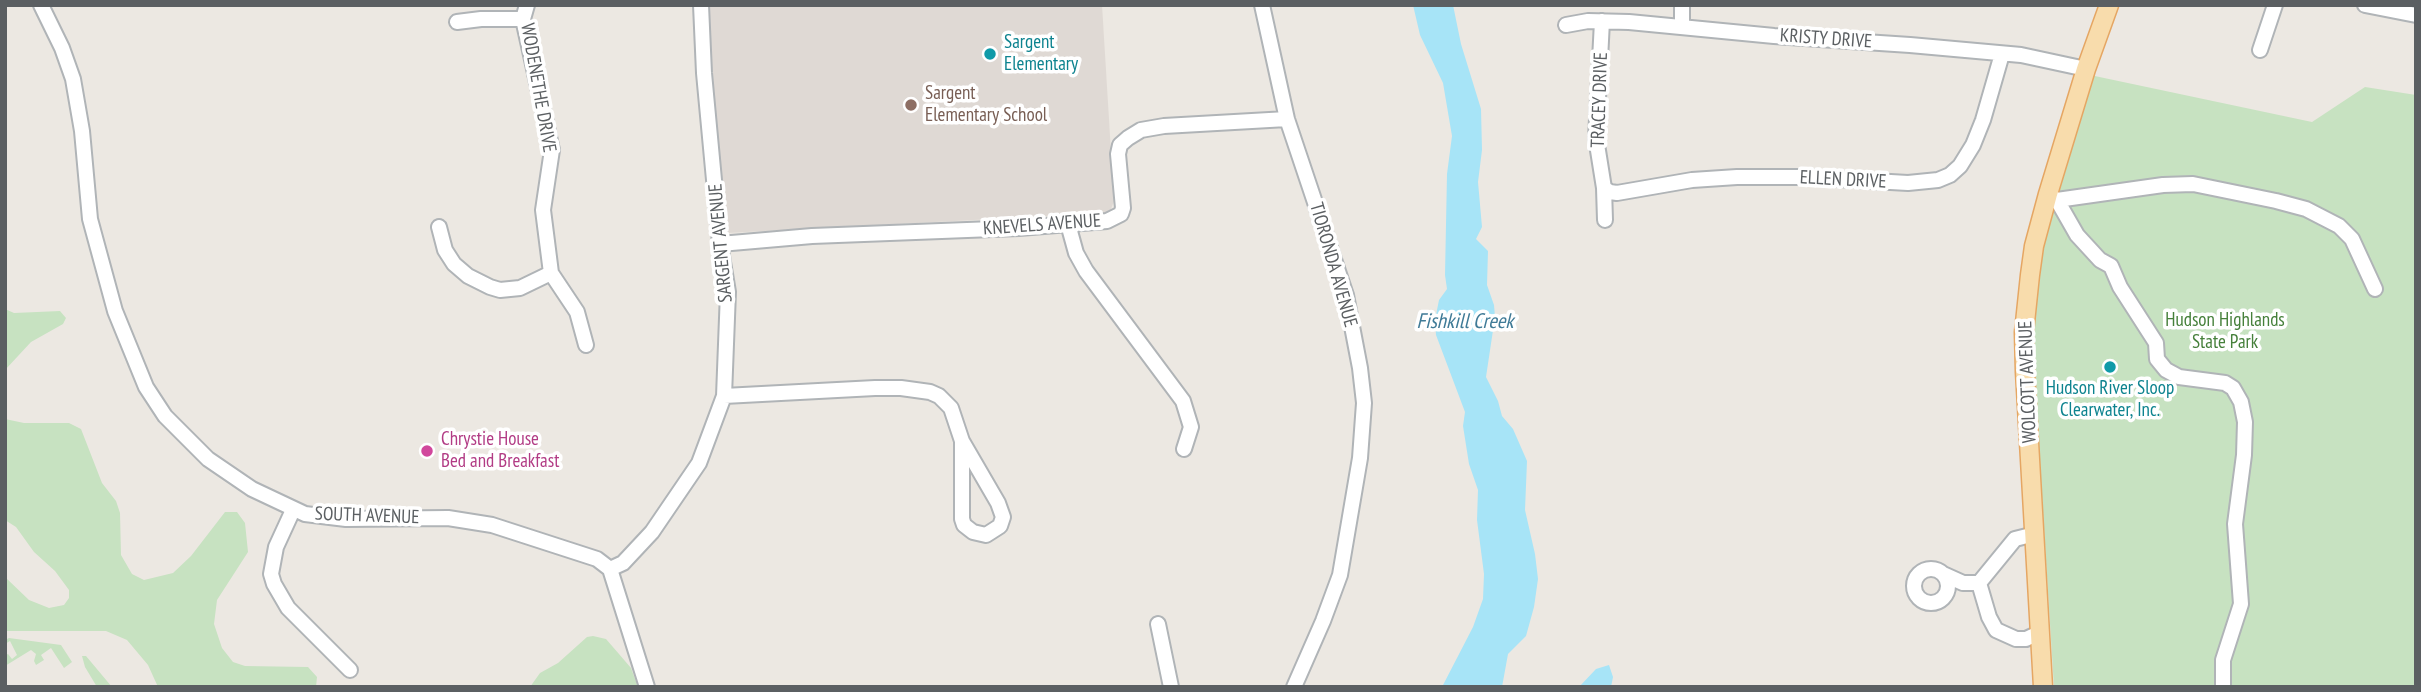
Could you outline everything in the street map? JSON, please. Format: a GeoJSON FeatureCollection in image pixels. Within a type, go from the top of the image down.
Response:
{"type":"FeatureCollection","features":[{"type":"Feature","properties":{"kind":"main road","name":"WOLCOTT AVENUE"},"geometry":{"type":"LineString","coordinates":[[2043,687],[2024,331],[2034,246],[2053,197],[2086,69],[2109,5]]}},
{"type":"Feature","properties":{"kind":"street","name":"SOUTH AVENUE"},"geometry":{"type":"LineString","coordinates":[[41,5],[68,61],[73,79],[82,131],[90,219],[116,311],[146,387],[165,416],[208,459],[252,489],[305,514],[332,519],[448,518],[492,525],[590,555],[610,569]]}},
{"type":"Feature","properties":{"kind":"street","name":"SARGENT AVENUE"},"geometry":{"type":"LineString","coordinates":[[610,569],[623,563],[652,532],[699,463],[724,396],[728,292],[720,244],[704,73],[701,5]]}},
{"type":"Feature","properties":{"kind":"street","name":"TIORONDA AVENUE"},"geometry":{"type":"LineString","coordinates":[[1262,5],[1287,119],[1346,295],[1364,403],[1360,458],[1340,575],[1294,687]]}},
{"type":"Feature","properties":{"kind":"street"},"geometry":{"type":"LineString","coordinates":[[1682,5],[1682,27]]}},
{"type":"Feature","properties":{"kind":"street"},"geometry":{"type":"LineString","coordinates":[[2260,50],[2275,5]]}},
{"type":"Feature","properties":{"kind":"street"},"geometry":{"type":"LineString","coordinates":[[2365,5],[2409,11]]}},
{"type":"Feature","properties":{"kind":"street"},"geometry":{"type":"LineString","coordinates":[[457,22],[525,12]]}},
{"type":"Feature","properties":{"kind":"street","name":"WODENETHE DRIVE"},"geometry":{"type":"LineString","coordinates":[[525,12],[552,150],[543,210],[551,273]]}},
{"type":"Feature","properties":{"kind":"street","name":"KRISTY DRIVE"},"geometry":{"type":"LineString","coordinates":[[1566,26],[1602,21],[2021,55],[2086,69]]}},
{"type":"Feature","properties":{"kind":"street","name":"TRACEY DRIVE"},"geometry":{"type":"LineString","coordinates":[[1602,21],[1596,138],[1604,188],[1605,220]]}},
{"type":"Feature","properties":{"kind":"street","name":"ELLEN DRIVE"},"geometry":{"type":"LineString","coordinates":[[1604,188],[1617,192],[1692,180],[1737,177],[1803,177],[1908,183],[1938,180],[1950,175],[1959,166],[1973,145],[1983,120],[2001,54]]}},
{"type":"Feature","properties":{"kind":"street","name":"KNEVELS AVENUE"},"geometry":{"type":"LineString","coordinates":[[720,244],[812,236],[1107,221],[1121,214],[1123,208],[1118,154],[1120,145],[1142,130],[1164,126],[1287,119]]}},
{"type":"Feature","properties":{"kind":"street"},"geometry":{"type":"LineString","coordinates":[[2223,687],[2223,660],[2241,604],[2235,524],[2244,455],[2245,422],[2241,402],[2233,388],[2225,383],[2179,377],[2166,370],[2157,359],[2156,343],[2120,287],[2111,266],[2100,260],[2077,235],[2053,197],[2193,184],[2306,209],[2339,226],[2352,239],[2375,289]]}},
{"type":"Feature","properties":{"kind":"street"},"geometry":{"type":"LineString","coordinates":[[1068,224],[1076,253],[1086,271],[1183,401],[1191,427],[1184,449]]}},
{"type":"Feature","properties":{"kind":"street"},"geometry":{"type":"LineString","coordinates":[[439,227],[445,250],[454,264],[468,276],[490,287],[500,290],[520,288],[551,273],[577,312],[586,345]]}},
{"type":"Feature","properties":{"kind":"street"},"geometry":{"type":"LineString","coordinates":[[724,396],[875,388],[901,388],[939,396],[951,408],[962,441],[998,503],[1003,517],[1000,526],[986,535],[972,532],[962,519],[962,441]]}},
{"type":"Feature","properties":{"kind":"street"},"geometry":{"type":"LineString","coordinates":[[293,509],[276,547],[271,574],[274,584],[288,608],[349,670]]}},
{"type":"Feature","properties":{"kind":"street"},"geometry":{"type":"LineString","coordinates":[[1979,583],[2015,539],[2035,534]]}},
{"type":"Feature","properties":{"kind":"street"},"geometry":{"type":"LineString","coordinates":[[610,569],[647,687]]}},
{"type":"Feature","properties":{"kind":"street"},"geometry":{"type":"LineString","coordinates":[[1943,574],[1963,583],[1979,583]]}},
{"type":"Feature","properties":{"kind":"street"},"geometry":{"type":"LineString","coordinates":[[1979,583],[1989,617],[1996,630],[2016,639],[2025,639],[2041,632]]}},
{"type":"Feature","properties":{"kind":"street"},"geometry":{"type":"LineString","coordinates":[[1158,624],[1171,687]]}},
{"type":"Feature","properties":{"kind":"shaded area","name":"Sargent Elementary School"},"geometry":{"type":"Polygon","coordinates":[[[708,5],[1102,5],[1114,201],[1111,209],[1106,213],[727,233],[718,160],[708,5]]]}},
{"type":"Feature","properties":{"kind":"green space","name":"Hudson Highlands State Park"},"geometry":{"type":"Polygon","coordinates":[[[2090,75],[2312,122],[2365,87],[2416,95],[2416,687],[2054,687],[2033,354],[2032,283],[2090,75]]]}},
{"type":"Feature","properties":{"kind":"green space"},"geometry":{"type":"Polygon","coordinates":[[[5,309],[14,313],[60,311],[66,318],[63,324],[31,342],[5,370],[5,309]]]}},
{"type":"Feature","properties":{"kind":"green space"},"geometry":{"type":"Polygon","coordinates":[[[5,419],[24,423],[69,423],[81,429],[102,483],[116,501],[120,513],[121,555],[132,574],[144,580],[173,573],[191,556],[225,512],[237,512],[245,523],[248,552],[217,600],[214,624],[222,648],[233,662],[245,666],[308,667],[317,677],[316,687],[158,687],[148,665],[127,640],[106,631],[5,631],[5,577],[29,600],[49,608],[64,605],[69,598],[69,590],[55,571],[34,552],[16,527],[5,520],[5,419]]]}},
{"type":"Feature","properties":{"kind":"green space"},"geometry":{"type":"Polygon","coordinates":[[[587,637],[606,639],[631,668],[638,687],[530,687],[540,673],[558,663],[587,637]]]}},
{"type":"Feature","properties":{"kind":"green space"},"geometry":{"type":"Polygon","coordinates":[[[9,638],[61,645],[72,662],[64,668],[51,648],[41,655],[44,660],[36,665],[36,654],[31,650],[5,666],[6,655],[12,659],[17,655],[10,641],[5,644],[5,640],[9,638]]]}},
{"type":"Feature","properties":{"kind":"green space"},"geometry":{"type":"Polygon","coordinates":[[[82,656],[86,656],[112,687],[97,687],[82,656]]]}},
{"type":"Feature","properties":{"kind":"water","name":"Fishkill Creek"},"geometry":{"type":"Polygon","coordinates":[[[1413,5],[1453,5],[1461,44],[1481,109],[1482,150],[1478,182],[1482,227],[1476,239],[1488,251],[1487,285],[1495,317],[1486,377],[1502,416],[1513,429],[1527,461],[1525,510],[1538,579],[1526,636],[1508,654],[1502,687],[1442,687],[1473,627],[1483,599],[1484,574],[1477,520],[1478,490],[1469,464],[1463,426],[1465,412],[1436,335],[1435,320],[1439,300],[1447,289],[1447,174],[1452,136],[1443,83],[1420,35],[1413,5]]]}},
{"type":"Feature","properties":{"kind":"water"},"geometry":{"type":"Polygon","coordinates":[[[1609,665],[1613,677],[1611,687],[1579,687],[1596,669],[1609,665]]]}},
{"type":"Feature","properties":{"kind":"place","name":"Sargent Elementary"},"geometry":{"type":"Point","coordinates":[990,54]}},
{"type":"Feature","properties":{"kind":"place","name":"Sargent Elementary School"},"geometry":{"type":"Point","coordinates":[911,105]}},
{"type":"Feature","properties":{"kind":"place","name":"Hudson River Sloop Clearwater, Inc."},"geometry":{"type":"Point","coordinates":[2110,367]}},
{"type":"Feature","properties":{"kind":"place","name":"Chrystie House Bed and Breakfast"},"geometry":{"type":"Point","coordinates":[427,451]}}]}
